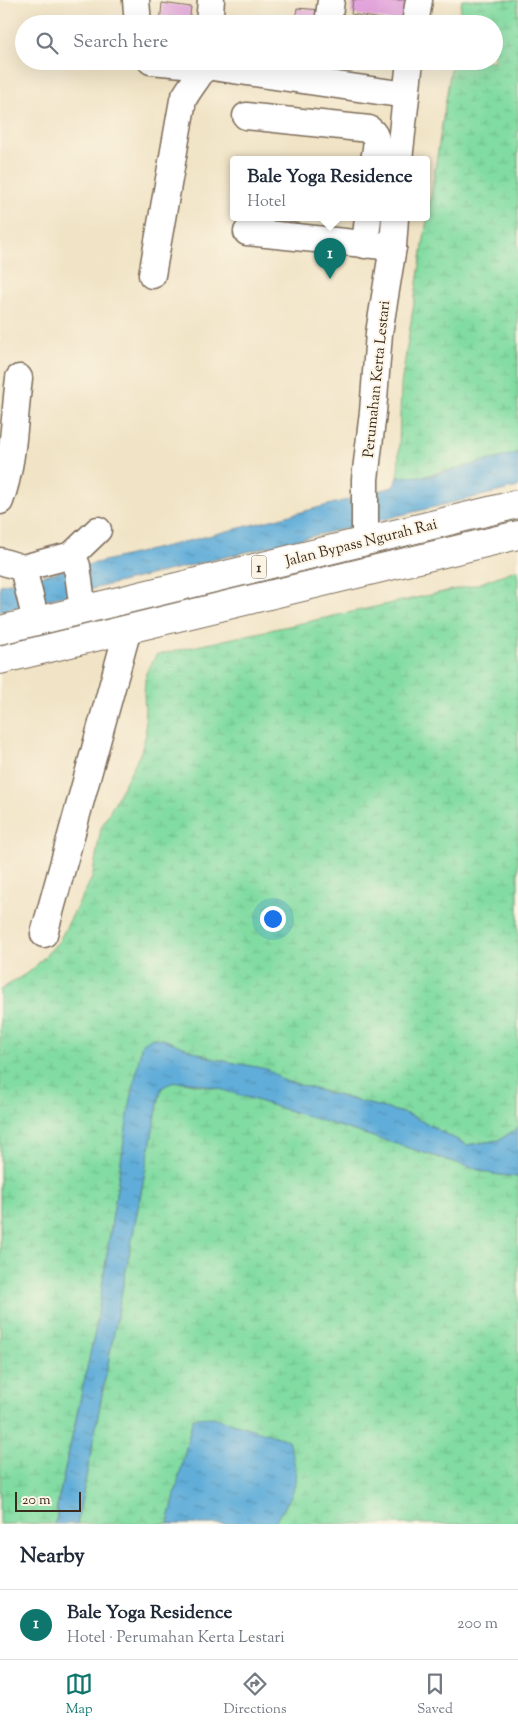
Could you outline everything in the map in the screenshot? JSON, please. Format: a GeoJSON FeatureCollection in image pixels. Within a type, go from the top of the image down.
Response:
{"type":"FeatureCollection","features":[{"type":"Feature","properties":{"kind":"highway","name":"Jalan Bypass Ngurah Rai"},"geometry":{"type":"LineString","coordinates":[[0,630],[33,614],[82,605],[365,533],[518,504]]}},
{"type":"Feature","properties":{"kind":"highway","name":"Jalan Bypass Ngurah Rai"},"geometry":{"type":"LineString","coordinates":[[0,660],[518,535]]}},
{"type":"Feature","properties":{"kind":"street"},"geometry":{"type":"LineString","coordinates":[[136,0],[137,15]]}},
{"type":"Feature","properties":{"kind":"street"},"geometry":{"type":"LineString","coordinates":[[210,15],[211,0]]}},
{"type":"Feature","properties":{"kind":"street"},"geometry":{"type":"LineString","coordinates":[[329,15],[331,0]]}},
{"type":"Feature","properties":{"kind":"street"},"geometry":{"type":"LineString","coordinates":[[416,15],[419,0]]}},
{"type":"Feature","properties":{"kind":"street"},"geometry":{"type":"LineString","coordinates":[[152,275],[183,100],[202,70]]}},
{"type":"Feature","properties":{"kind":"street"},"geometry":{"type":"LineString","coordinates":[[292,70],[321,72],[406,95]]}},
{"type":"Feature","properties":{"kind":"street"},"geometry":{"type":"LineString","coordinates":[[400,148],[409,70]]}},
{"type":"Feature","properties":{"kind":"street"},"geometry":{"type":"LineString","coordinates":[[246,116],[369,129],[375,134],[374,156]]}},
{"type":"Feature","properties":{"kind":"street"},"geometry":{"type":"LineString","coordinates":[[365,245],[368,221]]}},
{"type":"Feature","properties":{"kind":"street","name":"Perumahan Kerta Lestari"},"geometry":{"type":"LineString","coordinates":[[365,533],[365,479],[373,412],[379,333],[393,246],[395,221]]}},
{"type":"Feature","properties":{"kind":"street"},"geometry":{"type":"LineString","coordinates":[[246,232],[365,245],[393,246]]}},
{"type":"Feature","properties":{"kind":"street"},"geometry":{"type":"LineString","coordinates":[[0,500],[5,488],[19,378]]}},
{"type":"Feature","properties":{"kind":"street"},"geometry":{"type":"LineString","coordinates":[[33,614],[16,569],[75,560],[98,530]]}},
{"type":"Feature","properties":{"kind":"street"},"geometry":{"type":"LineString","coordinates":[[75,560],[82,605]]}},
{"type":"Feature","properties":{"kind":"street"},"geometry":{"type":"LineString","coordinates":[[44,934],[128,629]]}},
{"type":"Feature","properties":{"kind":"green space"},"geometry":{"type":"Polygon","coordinates":[[[462,0],[518,0],[518,453],[478,465],[408,479],[398,477],[401,385],[427,221],[430,221],[430,201],[451,70],[503,70],[503,15],[460,15],[462,0]]]}},
{"type":"Feature","properties":{"kind":"green space"},"geometry":{"type":"Polygon","coordinates":[[[518,569],[518,1128],[499,1140],[467,1145],[410,1115],[285,1081],[266,1069],[214,1059],[163,1039],[143,1042],[128,1115],[96,1327],[57,1506],[57,1517],[54,1524],[0,1524],[0,990],[32,970],[59,941],[92,878],[101,828],[140,754],[146,735],[144,693],[146,673],[156,655],[475,585],[518,569]]]}},
{"type":"Feature","properties":{"kind":"green space"},"geometry":{"type":"Polygon","coordinates":[[[179,1081],[220,1089],[492,1174],[518,1177],[518,1524],[273,1524],[286,1506],[193,1418],[168,1524],[77,1524],[161,1089],[168,1082],[179,1081]]]}},
{"type":"Feature","properties":{"kind":"water"},"geometry":{"type":"Polygon","coordinates":[[[518,453],[518,487],[0,611],[0,585],[197,539],[344,501],[393,487],[398,477],[428,476],[518,453]]]}},
{"type":"Feature","properties":{"kind":"water"},"geometry":{"type":"Polygon","coordinates":[[[152,1038],[163,1039],[214,1059],[267,1069],[285,1081],[410,1115],[467,1145],[499,1140],[518,1128],[518,1177],[492,1174],[205,1085],[182,1082],[167,1085],[161,1089],[77,1524],[54,1524],[96,1327],[128,1115],[142,1043],[152,1038]]]}},
{"type":"Feature","properties":{"kind":"water"},"geometry":{"type":"Polygon","coordinates":[[[213,1417],[288,1440],[295,1465],[295,1484],[288,1502],[273,1524],[168,1524],[193,1418],[213,1417]]]}},
{"type":"Feature","properties":{"kind":"building"},"geometry":{"type":"Polygon","coordinates":[[[353,0],[415,0],[412,15],[351,14],[353,0]]]}},
{"type":"Feature","properties":{"kind":"building"},"geometry":{"type":"Polygon","coordinates":[[[162,3],[191,7],[190,15],[161,15],[162,3]]]}},
{"type":"Feature","properties":{"kind":"building"},"geometry":{"type":"Polygon","coordinates":[[[297,8],[321,10],[321,15],[296,15],[297,8]]]}},
{"type":"Feature","properties":{"kind":"place","name":"Bale Yoga Residence"},"geometry":{"type":"Point","coordinates":[330,279]}}]}
